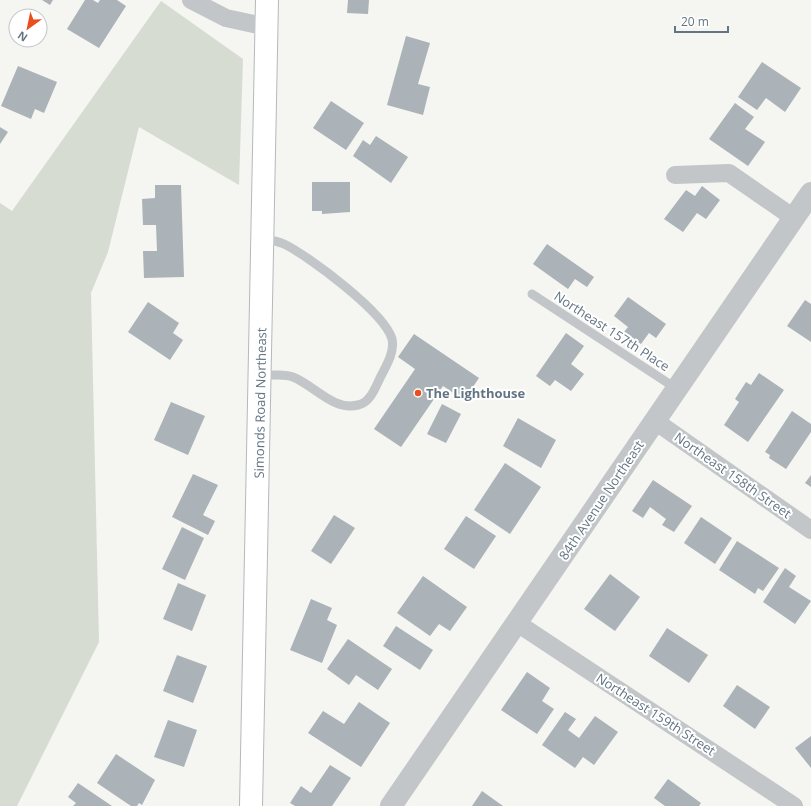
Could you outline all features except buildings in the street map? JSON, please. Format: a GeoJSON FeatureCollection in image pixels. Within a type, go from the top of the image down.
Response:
{"type":"FeatureCollection","features":[{"type":"Feature","properties":{"kind":"main road","name":"Simonds Road Northeast"},"geometry":{"type":"LineString","coordinates":[[251,806],[267,0]]}},
{"type":"Feature","properties":{"kind":"street"},"geometry":{"type":"LineString","coordinates":[[191,0],[226,18],[267,27]]}},
{"type":"Feature","properties":{"kind":"street"},"geometry":{"type":"LineString","coordinates":[[675,175],[729,173],[794,218]]}},
{"type":"Feature","properties":{"kind":"street","name":"84th Avenue Northeast"},"geometry":{"type":"LineString","coordinates":[[396,804],[517,623],[811,193]]}},
{"type":"Feature","properties":{"kind":"street","name":"Northeast 158th Street"},"geometry":{"type":"LineString","coordinates":[[655,421],[811,530]]}},
{"type":"Feature","properties":{"kind":"street","name":"Northeast 159th Street"},"geometry":{"type":"LineString","coordinates":[[517,623],[794,806]]}},
{"type":"Feature","properties":{"kind":"lane"},"geometry":{"type":"LineString","coordinates":[[260,375],[292,377],[338,404],[349,407],[360,405],[370,397],[390,359],[392,340],[388,328],[374,313],[316,264],[284,244],[263,239]]}},
{"type":"Feature","properties":{"kind":"lane","name":"Northeast 157th Place"},"geometry":{"type":"LineString","coordinates":[[532,294],[677,389]]}},
{"type":"Feature","properties":{"kind":"shaded area"},"geometry":{"type":"Polygon","coordinates":[[[161,1],[243,59],[239,185],[139,127],[108,252],[91,293],[99,642],[17,806],[0,806],[0,203],[12,211],[161,1]]]}},
{"type":"Feature","properties":{"kind":"place","name":"The Lighthouse"},"geometry":{"type":"Point","coordinates":[418,393]}}]}
